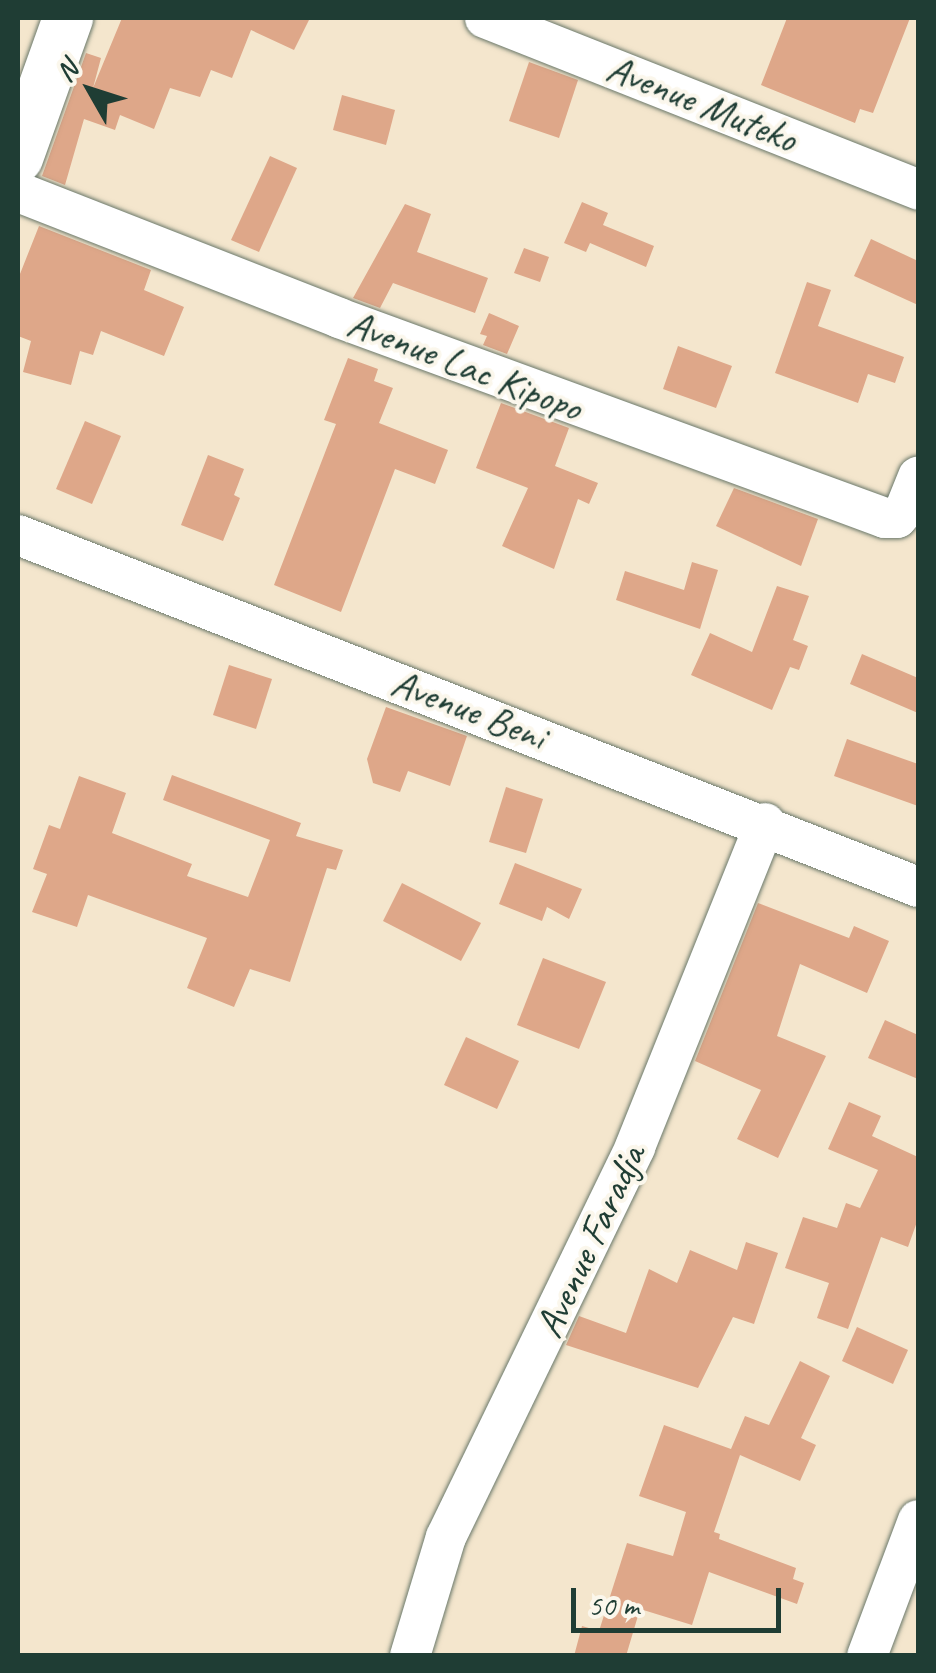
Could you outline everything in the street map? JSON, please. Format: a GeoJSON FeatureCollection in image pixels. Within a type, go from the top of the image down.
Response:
{"type":"FeatureCollection","features":[{"type":"Feature","properties":{"kind":"main road"},"geometry":{"type":"LineString","coordinates":[[21,135],[68,18]]}},
{"type":"Feature","properties":{"kind":"street","name":"Avenue Muteko"},"geometry":{"type":"LineString","coordinates":[[485,18],[918,189]]}},
{"type":"Feature","properties":{"kind":"street","name":"Avenue Lac Kipopo"},"geometry":{"type":"LineString","coordinates":[[18,192],[780,482],[890,520],[897,518],[914,490]]}},
{"type":"Feature","properties":{"kind":"street","name":"Avenue Beni"},"geometry":{"type":"LineString","coordinates":[[18,535],[765,823],[918,887]]}},
{"type":"Feature","properties":{"kind":"street","name":"Avenue Faradja"},"geometry":{"type":"LineString","coordinates":[[410,1656],[446,1537],[634,1147],[765,823]]}},
{"type":"Feature","properties":{"kind":"street"},"geometry":{"type":"LineString","coordinates":[[867,1656],[918,1520]]}},
{"type":"Feature","properties":{"kind":"building"},"geometry":{"type":"Polygon","coordinates":[[[122,18],[310,18],[294,50],[251,30],[232,78],[211,70],[200,97],[170,88],[154,129],[120,115],[115,130],[84,119],[65,185],[42,176],[86,53],[101,58],[93,88],[122,18]]]}},
{"type":"Feature","properties":{"kind":"building"},"geometry":{"type":"Polygon","coordinates":[[[787,18],[910,18],[873,113],[860,109],[855,123],[761,85],[787,18]]]}},
{"type":"Feature","properties":{"kind":"building"},"geometry":{"type":"Polygon","coordinates":[[[529,62],[578,80],[559,138],[509,121],[529,62]]]}},
{"type":"Feature","properties":{"kind":"building"},"geometry":{"type":"Polygon","coordinates":[[[342,95],[395,110],[386,145],[333,130],[342,95]]]}},
{"type":"Feature","properties":{"kind":"building"},"geometry":{"type":"Polygon","coordinates":[[[270,156],[297,168],[259,252],[231,240],[270,156]]]}},
{"type":"Feature","properties":{"kind":"building"},"geometry":{"type":"Polygon","coordinates":[[[582,202],[608,213],[603,225],[654,246],[646,267],[590,243],[586,252],[564,243],[582,202]]]}},
{"type":"Feature","properties":{"kind":"building"},"geometry":{"type":"Polygon","coordinates":[[[405,204],[431,214],[417,252],[488,278],[475,313],[393,283],[380,308],[353,298],[405,204]]]}},
{"type":"Feature","properties":{"kind":"building"},"geometry":{"type":"Polygon","coordinates":[[[39,226],[151,270],[144,290],[184,307],[164,356],[101,331],[93,355],[80,351],[71,385],[23,372],[31,341],[18,336],[18,279],[39,226]]]}},
{"type":"Feature","properties":{"kind":"building"},"geometry":{"type":"Polygon","coordinates":[[[871,239],[918,261],[918,305],[854,276],[871,239]]]}},
{"type":"Feature","properties":{"kind":"building"},"geometry":{"type":"Polygon","coordinates":[[[524,248],[549,257],[540,282],[514,273],[524,248]]]}},
{"type":"Feature","properties":{"kind":"building"},"geometry":{"type":"Polygon","coordinates":[[[807,282],[831,290],[818,326],[904,357],[895,383],[868,374],[858,403],[775,373],[807,282]]]}},
{"type":"Feature","properties":{"kind":"building"},"geometry":{"type":"Polygon","coordinates":[[[489,313],[519,326],[507,354],[483,345],[487,336],[480,334],[489,313]]]}},
{"type":"Feature","properties":{"kind":"building"},"geometry":{"type":"Polygon","coordinates":[[[678,346],[732,366],[716,408],[663,389],[678,346]]]}},
{"type":"Feature","properties":{"kind":"building"},"geometry":{"type":"Polygon","coordinates":[[[348,358],[378,369],[374,381],[393,388],[379,423],[448,450],[435,484],[395,469],[341,612],[274,585],[336,424],[324,420],[348,358]]]}},
{"type":"Feature","properties":{"kind":"building"},"geometry":{"type":"Polygon","coordinates":[[[501,403],[569,428],[555,466],[598,483],[589,504],[578,499],[554,569],[502,546],[528,488],[476,468],[501,403]]]}},
{"type":"Feature","properties":{"kind":"building"},"geometry":{"type":"Polygon","coordinates":[[[85,421],[121,436],[92,504],[56,489],[85,421]]]}},
{"type":"Feature","properties":{"kind":"building"},"geometry":{"type":"Polygon","coordinates":[[[208,455],[244,469],[234,495],[240,498],[223,541],[181,525],[208,455]]]}},
{"type":"Feature","properties":{"kind":"building"},"geometry":{"type":"Polygon","coordinates":[[[734,488],[818,519],[801,566],[716,526],[734,488]]]}},
{"type":"Feature","properties":{"kind":"building"},"geometry":{"type":"Polygon","coordinates":[[[692,562],[718,570],[700,629],[616,600],[625,571],[684,590],[692,562]]]}},
{"type":"Feature","properties":{"kind":"building"},"geometry":{"type":"Polygon","coordinates":[[[777,586],[809,596],[793,640],[808,646],[799,670],[790,667],[772,710],[691,675],[710,633],[752,652],[777,586]]]}},
{"type":"Feature","properties":{"kind":"building"},"geometry":{"type":"Polygon","coordinates":[[[862,654],[918,678],[918,713],[850,684],[862,654]]]}},
{"type":"Feature","properties":{"kind":"building"},"geometry":{"type":"Polygon","coordinates":[[[229,665],[272,679],[256,729],[213,715],[229,665]]]}},
{"type":"Feature","properties":{"kind":"building"},"geometry":{"type":"Polygon","coordinates":[[[386,707],[467,736],[450,786],[408,771],[400,792],[373,783],[367,759],[386,707]]]}},
{"type":"Feature","properties":{"kind":"building"},"geometry":{"type":"Polygon","coordinates":[[[847,739],[918,764],[918,806],[834,776],[847,739]]]}},
{"type":"Feature","properties":{"kind":"building"},"geometry":{"type":"Polygon","coordinates":[[[172,775],[301,823],[296,836],[343,850],[336,870],[327,868],[290,982],[250,969],[234,1007],[187,988],[207,938],[88,895],[77,927],[32,912],[47,874],[33,869],[49,825],[60,829],[79,776],[126,793],[112,833],[192,864],[187,876],[248,897],[270,840],[163,800],[172,775]]]}},
{"type":"Feature","properties":{"kind":"building"},"geometry":{"type":"Polygon","coordinates":[[[506,787],[543,799],[526,853],[489,842],[506,787]]]}},
{"type":"Feature","properties":{"kind":"building"},"geometry":{"type":"Polygon","coordinates":[[[515,863],[582,889],[569,919],[547,907],[542,921],[499,904],[515,863]]]}},
{"type":"Feature","properties":{"kind":"building"},"geometry":{"type":"Polygon","coordinates":[[[402,883],[481,923],[461,961],[383,921],[402,883]]]}},
{"type":"Feature","properties":{"kind":"building"},"geometry":{"type":"Polygon","coordinates":[[[758,903],[849,938],[854,926],[889,941],[867,993],[800,964],[777,1036],[826,1056],[778,1158],[737,1139],[761,1090],[695,1061],[758,903]]]}},
{"type":"Feature","properties":{"kind":"building"},"geometry":{"type":"Polygon","coordinates":[[[543,958],[606,982],[579,1049],[517,1025],[543,958]]]}},
{"type":"Feature","properties":{"kind":"building"},"geometry":{"type":"Polygon","coordinates":[[[885,1020],[918,1035],[918,1079],[868,1058],[885,1020]]]}},
{"type":"Feature","properties":{"kind":"building"},"geometry":{"type":"Polygon","coordinates":[[[466,1037],[519,1061],[497,1109],[444,1085],[466,1037]]]}},
{"type":"Feature","properties":{"kind":"building"},"geometry":{"type":"Polygon","coordinates":[[[849,1102],[881,1116],[872,1136],[918,1157],[918,1219],[908,1247],[881,1237],[848,1329],[817,1318],[829,1283],[785,1268],[803,1217],[837,1228],[846,1203],[860,1208],[878,1170],[828,1149],[849,1102]]]}},
{"type":"Feature","properties":{"kind":"building"},"geometry":{"type":"Polygon","coordinates":[[[746,1242],[778,1253],[754,1324],[733,1317],[698,1388],[566,1345],[579,1316],[626,1333],[649,1269],[677,1283],[690,1250],[737,1270],[746,1242]]]}},
{"type":"Feature","properties":{"kind":"building"},"geometry":{"type":"Polygon","coordinates":[[[857,1327],[908,1350],[893,1384],[842,1361],[857,1327]]]}},
{"type":"Feature","properties":{"kind":"building"},"geometry":{"type":"Polygon","coordinates":[[[800,1361],[830,1376],[801,1438],[816,1445],[800,1481],[740,1455],[714,1532],[720,1534],[719,1539],[796,1568],[793,1579],[804,1583],[797,1604],[709,1572],[692,1625],[640,1609],[626,1656],[574,1656],[582,1626],[599,1631],[627,1543],[673,1556],[686,1512],[639,1496],[664,1425],[731,1449],[745,1416],[769,1425],[800,1361]]]}}]}
